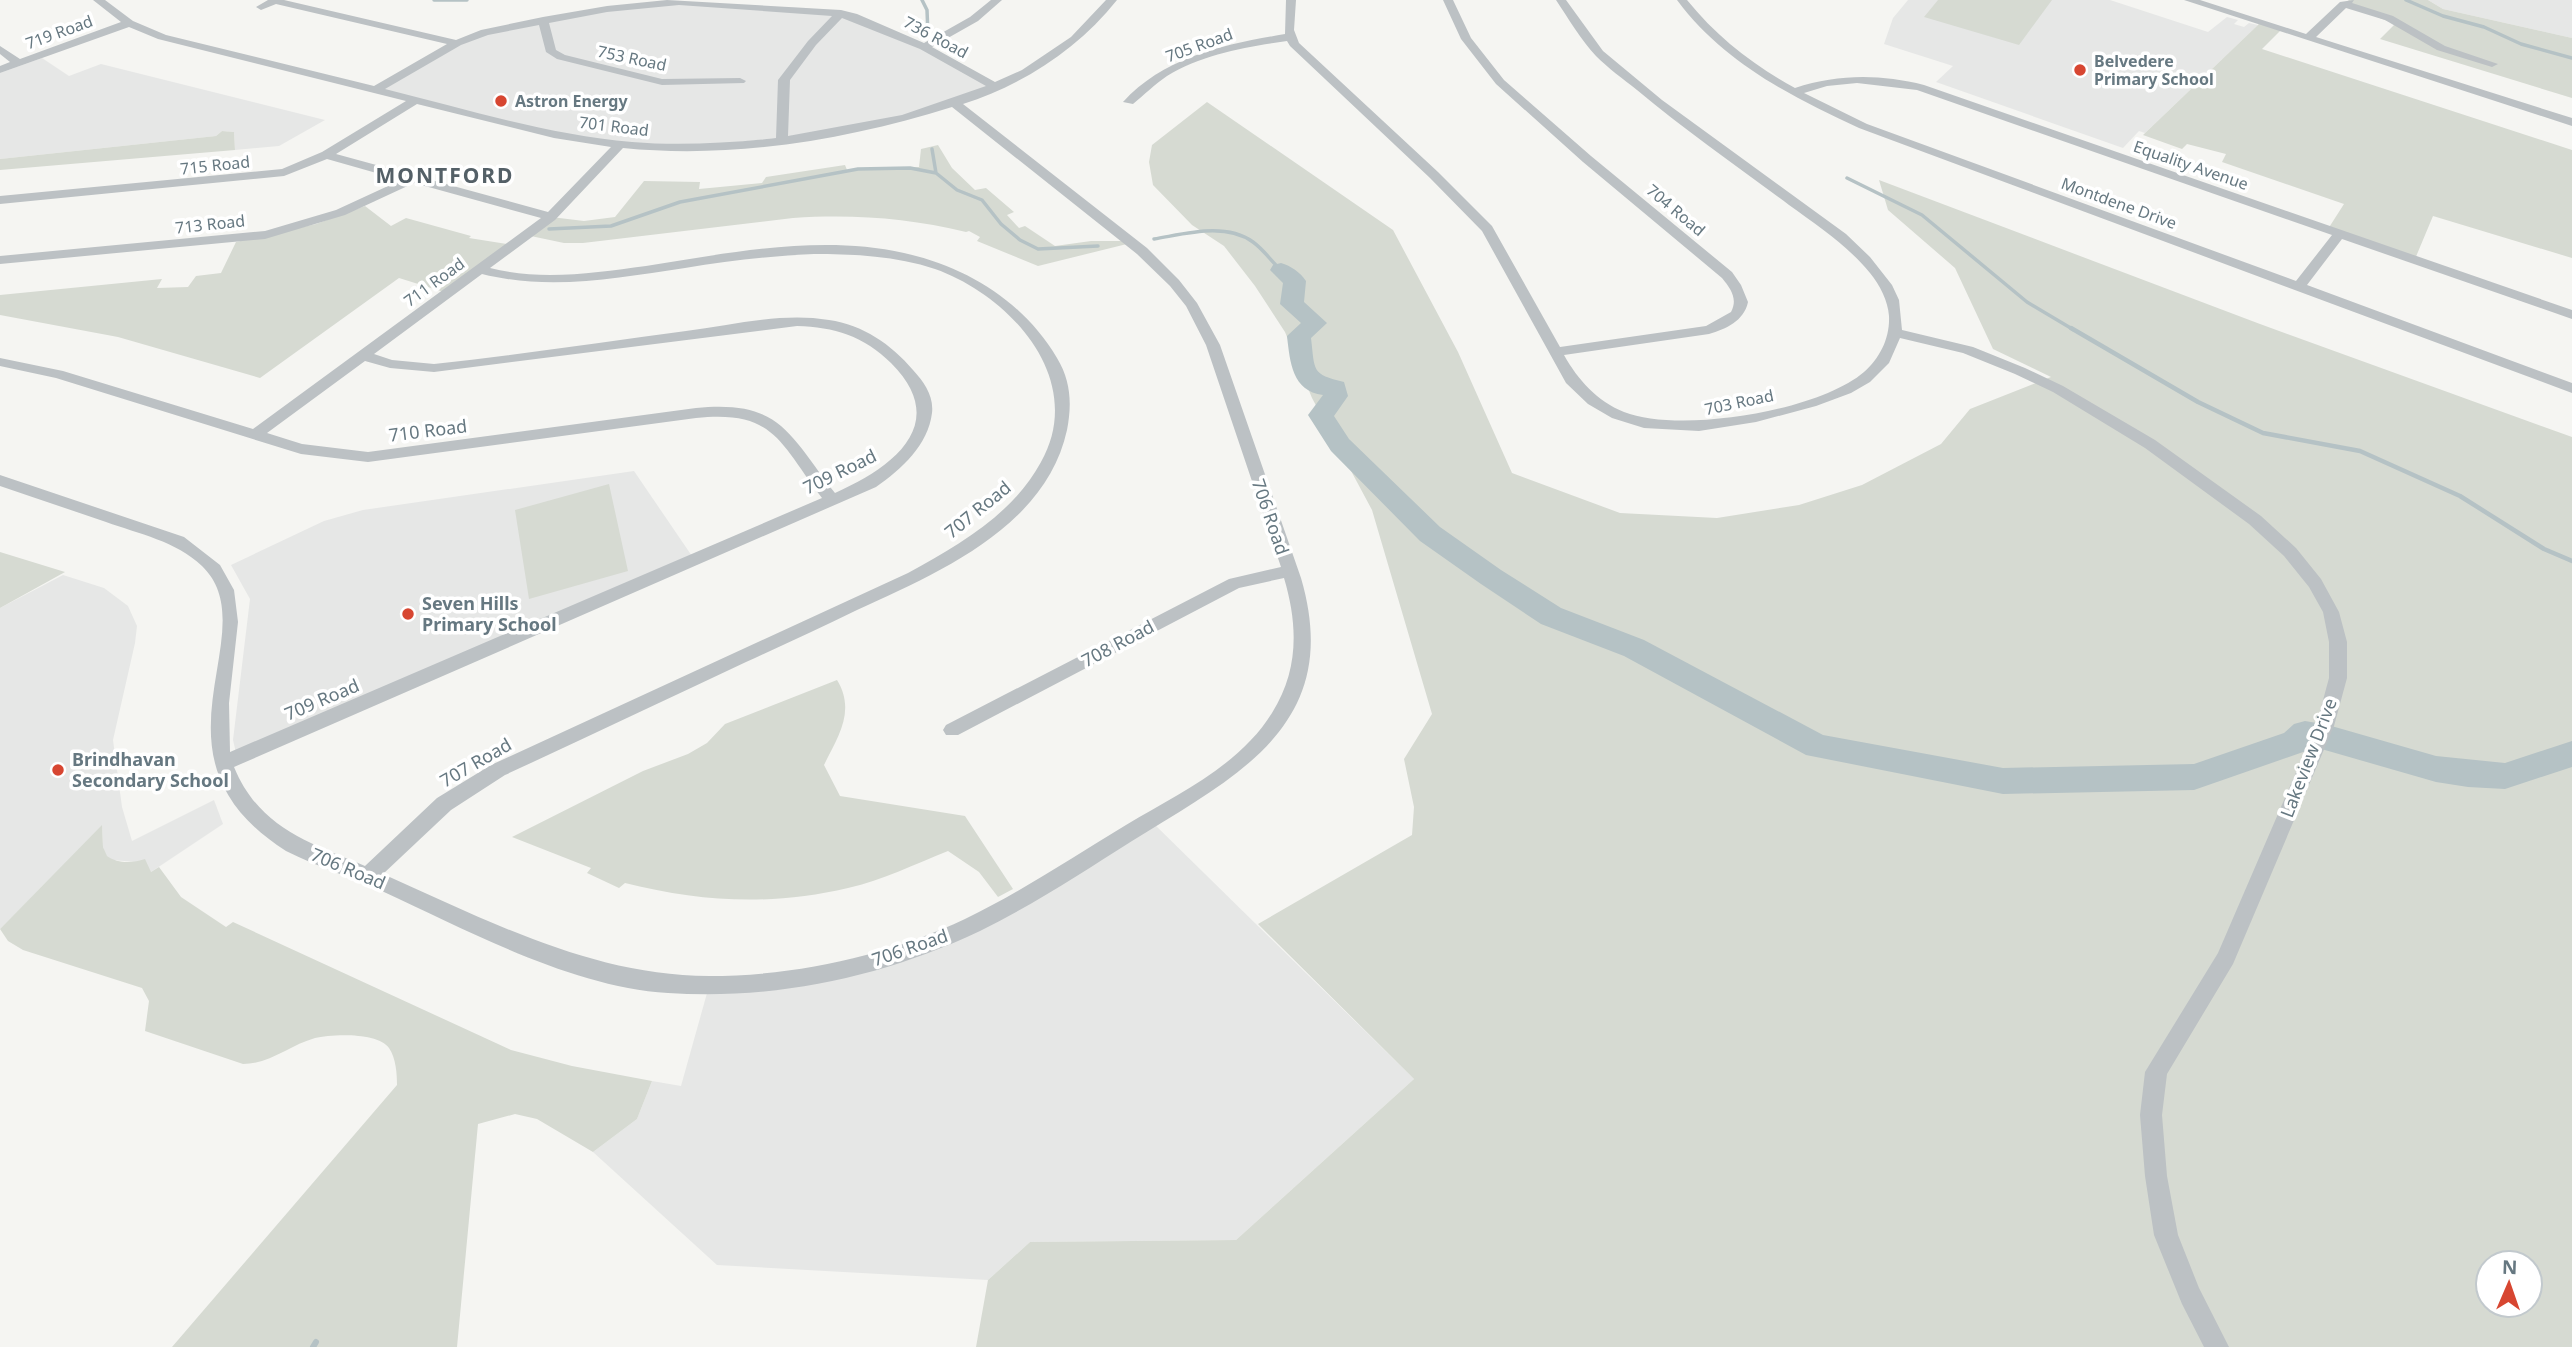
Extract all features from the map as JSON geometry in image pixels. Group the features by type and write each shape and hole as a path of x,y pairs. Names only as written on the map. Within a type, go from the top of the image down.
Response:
{"street":[{"name":"701 Road","path":"98,0 129,23 162,37 534,130 620,144 692,147 782,141 876,125 953,102 1027,71 1062,49 1095,21 1112,0"},
{"path":"924,47 974,19 997,0"},
{"path":"1289,37 1291,0"},
{"name":"704 Road","path":"1448,0 1466,39 1500,82 1579,153 1727,275 1740,293 1740,311 1724,325 1709,330 1555,352"},
{"path":"1561,0 1599,53 1658,102 1867,259 1890,292 1896,313 1897,333"},
{"name":"Montdene Drive","path":"1682,0 1691,13 1735,54 1794,92 1874,130 2572,388"},
{"path":"2189,0 2572,122"},
{"path":"2326,0 2345,3 2389,19 2441,48 2491,64"},
{"path":"261,7 275,1 457,43"},
{"name":"736 Road","path":"375,90 457,43 485,32 606,5 695,3 806,9 841,13 868,20 994,86"},
{"path":"2308,38 2345,3"},
{"path":"782,141 783,80 841,13"},
{"name":"753 Road","path":"543,20 551,52 561,57 662,82 740,81"},
{"name":"719 Road","path":"0,70 129,23"},
{"path":"2406,29 2403,36 2411,43 2439,55"},
{"name":"705 Road","path":"1129,102 1161,76 1182,64 1233,47 1289,37"},
{"name":"703 Road","path":"1289,37 1302,54 1434,175 1487,229 1571,380 1584,394 1603,407 1636,420 1665,427 1727,425 1810,404 1855,385 1886,358 1897,333"},
{"path":"0,49 18,63"},
{"name":"Equality Avenue","path":"1794,92 1823,81 1841,79 1877,79 1920,87 2572,314"},
{"name":"715 Road","path":"0,201 267,175 297,168 327,155 415,100"},
{"name":"706 Road","path":"0,480 178,541 200,555 216,571 226,591 230,617 230,648 220,701 217,742 222,764 238,797 268,829 295,847 582,966 622,977 664,984 704,986 761,982 854,967 911,950 973,925 1222,776 1274,729 1288,705 1305,646 1302,619 1288,571 1213,345 1190,299 1168,274 1142,251 953,102"},
{"name":"711 Road","path":"256,434 551,217 620,144"},
{"path":"327,155 551,217"},
{"name":"713 Road","path":"0,260 265,235 308,225 353,209 412,178"},
{"path":"2298,288 2340,233"},
{"name":"707 Road","path":"367,877 444,804 498,770 889,588 968,546 1014,509 1033,488 1050,460 1064,408 1059,380 1048,354 1017,317 981,286 915,260 889,254 836,249 759,255 561,280 508,276 481,270"},
{"name":"709 Road","path":"222,764 871,483 888,472 915,442 925,407 923,392 897,360 870,338 852,330 810,322 764,325 434,368 390,364 363,355"},
{"name":"Lakeview Drive","path":"1897,333 1968,351 2058,389 2150,444 2198,476 2255,520 2290,552 2315,583 2330,612 2338,642 2338,678 2325,726 2226,958 2156,1072 2151,1115 2156,1176 2166,1235 2190,1296 2217,1347"},
{"name":"710 Road","path":"0,362 58,374 302,449 368,457 468,446 696,413 724,410 744,412 763,418 775,426 831,499"},
{"name":"708 Road","path":"952,730 1235,583 1288,571"}],"shaded area":[{"name":"Belvedere Primary School","path":"1908,0 2110,0 2208,32 2227,17 2238,20 2234,24 2244,27 2249,23 2258,25 2145,133 2139,131 2123,148 1936,82 1953,66 1884,44 1893,18"},
{"path":"1938,0 2052,0 2019,45 1924,17"},
{"path":"2349,0 2428,0 2443,9 2572,38 2572,98 2380,39 2395,24 2344,4"},
{"path":"2428,0 2572,0 2572,38 2443,9"},
{"path":"660,3 806,8 869,20 994,86 953,102 850,130 693,147 581,139 375,90 484,31"},
{"path":"2260,23 2282,29 2262,49 2572,150 2572,258 2433,216 2415,259 2328,229 2344,204 2222,162 2226,154 2187,144 2182,149 2143,135"},
{"path":"42,58 69,76 101,64 325,120 279,146 235,150 234,132 222,131 216,136 0,159 0,73"},
{"path":"1207,102 1393,230 1458,352 1512,473 1620,513 1717,518 1799,505 1862,485 1941,444 1970,409 2051,377 1993,349 1955,268 1888,210 1879,180 2260,324 2572,437 2572,1347 976,1347 988,1280 1030,1242 1236,1240 1414,1079 1258,924 1412,835 1414,807 1404,759 1432,714 1372,510 1312,398 1285,332 1255,286 1224,246 1192,225 1153,185 1149,162 1152,145"},
{"path":"222,131 234,132 235,150 0,170 0,159 216,136"},
{"path":"938,145 952,168 975,190 986,188 1014,212 1007,215 1019,228 1025,226 1055,246 1091,241 1131,243 1038,266 977,241 980,237 969,231 880,218 793,218 583,243 564,243 526,235 551,217 584,221 615,217 644,181 700,182 699,189 762,183 766,177 845,165 847,170 919,167 921,149"},
{"path":"365,206 391,226 406,218 471,236 469,238 513,245 447,293 399,278 260,378 118,337 0,315 0,295 162,279 157,288 188,287 196,276 221,273 236,242 316,224"},
{"name":"Seven Hills Primary School","path":"634,471 694,559 237,757 233,740 250,599 231,565 324,521 363,510"},
{"path":"609,484 628,571 529,599 515,510"},
{"path":"0,552 65,572 0,608"},
{"name":"Brindhavan Secondary School","path":"63,575 104,588 128,606 137,626 113,740 122,807 132,841 214,800 223,824 151,872 136,862 112,860 106,856 102,826 0,929 0,608"},
{"path":"837,680 845,702 845,713 839,734 824,765 840,796 965,816 1013,889 998,897 979,872 948,851 874,881 819,894 764,899 709,898 625,883 619,888 587,873 591,868 512,837 643,771 688,754 707,743 725,724"},
{"path":"1151,821 1414,1079 1236,1240 1030,1242 988,1280 717,1265 593,1152 637,1119 652,1081 681,1086 709,986 913,951"},
{"path":"102,825 103,847 107,856 126,862 145,859 151,872 159,867 181,897 226,927 233,922 511,1050 572,1066 652,1081 637,1119 593,1152 537,1119 515,1114 478,1124 457,1347 172,1347 397,1085 395,1061 389,1048 375,1039 332,1036 315,1038 271,1058 243,1064 145,1031 149,1001 142,988 23,950 8,941 0,929"}],"waterway":[{"path":"434,0 467,0"},
{"path":"922,0 927,10 928,35"},
{"path":"2406,0 2443,16 2484,27 2521,44 2572,58"},
{"path":"932,149 936,173"},
{"path":"549,229 611,226 680,202 858,169 910,168 936,173"},
{"path":"936,173 957,190 982,200 1001,224 1020,240 1038,249 1098,246"},
{"path":"1847,178 1922,215 2027,302 2074,330"},
{"path":"1154,239 1192,232 1230,232 1253,242 1281,270"},
{"path":"1281,270 1295,281 1292,304 1315,323 1299,336 1303,370 1317,386 1335,388 1336,396 1321,415 1340,445 1430,534 1551,616 1634,648 1817,746 2003,781 2194,777 2295,742 2305,733 2328,737 2436,769 2468,774 2505,776 2572,754"},
{"path":"2071,328 2198,402 2263,433 2360,451 2460,496 2544,549 2572,561"},
{"path":"313,1347 316,1342"}],"place":[{"name":"Belvedere Primary School","path":"2080,70"},
{"name":"Astron Energy","path":"501,101"},
{"name":"Seven Hills Primary School","path":"408,614"},
{"name":"Brindhavan Secondary School","path":"58,770"}],"district":[{"name":"MONTFORD","path":"445,176"}]}
